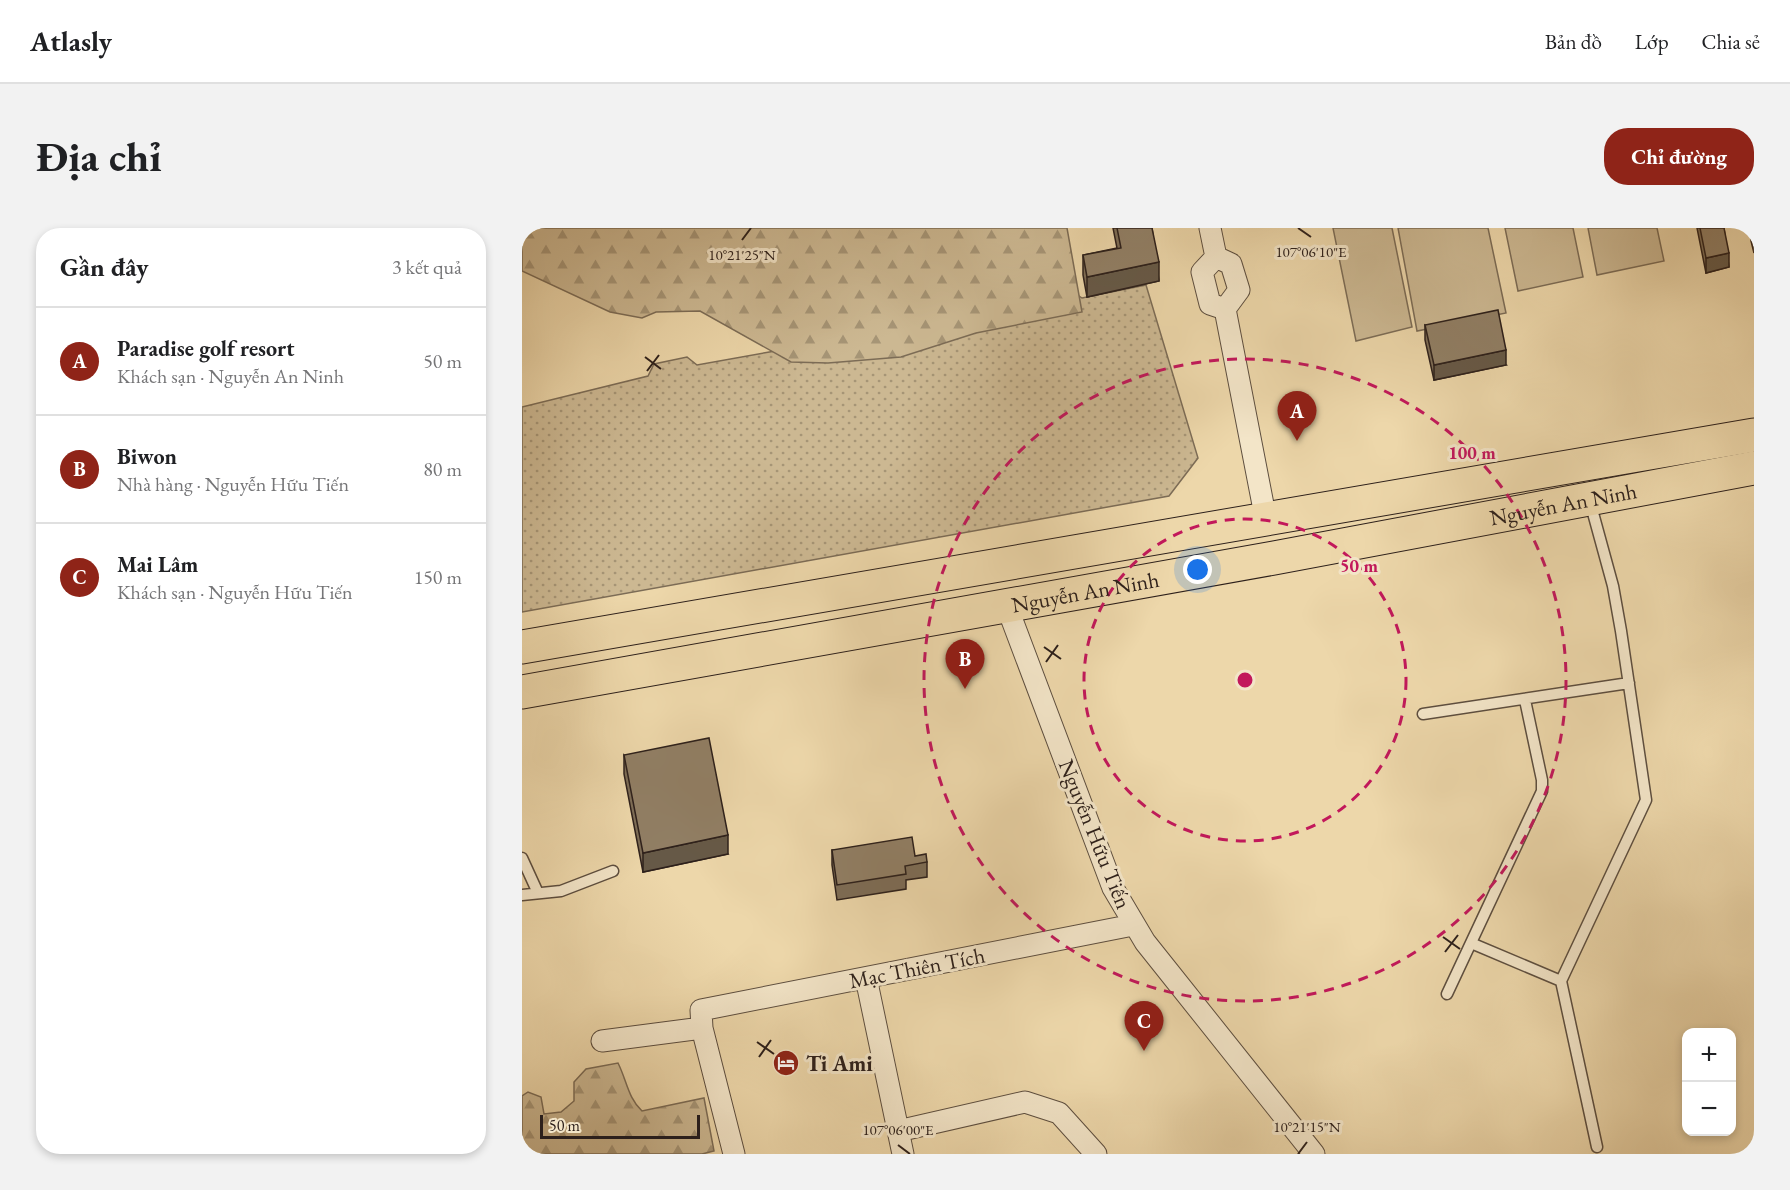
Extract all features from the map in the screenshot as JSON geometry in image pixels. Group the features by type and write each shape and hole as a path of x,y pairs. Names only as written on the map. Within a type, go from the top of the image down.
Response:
{"main road":[{"name":"Nguyễn An Ninh","path":"522,647 1754,435"},
{"name":"Nguyễn An Ninh","path":"522,692 1274,558 1754,468"},
{"path":"1266,520 1274,558"}],"street":[{"path":"1210,228 1216,256 1231,264 1239,290 1225,309 1266,520"},
{"path":"1216,256 1202,272 1210,304 1225,309"},
{"name":"Nguyễn Hữu Tiến","path":"1006,604 1113,888 1133,925 1310,1153"},
{"name":"Mạc Thiên Tích","path":"602,1041 866,978 1133,925"},
{"path":"866,978 903,1154"},
{"path":"701,1019 734,1154"},
{"path":"898,1131 1025,1102 1059,1113 1096,1154"}],"lane":[{"path":"1589,499 1612,586 1646,800 1561,981 1597,1147"},
{"path":"1423,714 1629,683"},
{"path":"1447,994 1542,791 1542,780 1525,700"},
{"path":"522,858 538,893"},
{"path":"522,895 561,891 613,871"},
{"path":"1471,943 1561,981"}],"green space":[{"path":"522,228 1067,228 1082,312 976,333 901,357 828,363 791,362 700,311 656,312 642,318 610,312 522,271"},
{"path":"1333,228 1392,228 1412,327 1356,341"},
{"path":"1398,228 1488,228 1506,313 1417,331"},
{"path":"1505,228 1573,228 1583,277 1518,291"},
{"path":"1588,228 1657,228 1664,261 1597,275"},
{"path":"1146,285 1198,458 1169,496 522,612 522,407 648,376 654,364 687,357 697,365 775,351 781,337 1067,288 1082,298"},
{"path":"618,1063 631,1095 642,1111 704,1098 714,1151 702,1154 522,1154 522,1096 528,1092 541,1097 544,1114 561,1112 574,1101 574,1082 586,1069"}],"building":[{"path":"1117,228 1152,228 1159,262 1087,277 1083,255 1121,248"},
{"path":"1700,228 1724,228 1729,253 1706,258"},
{"path":"1498,310 1506,350 1434,365 1425,325"},
{"path":"709,738 728,835 643,853 624,755"},
{"path":"912,837 915,856 926,854 927,862 905,866 906,874 837,885 832,850"}],"place":[{"name":"Paradise golf resort","path":"1297,441"},
{"name":"Biwon","path":"965,689"},
{"name":"Mai Lâm","path":"1144,1051"},
{"name":"Ti Ami","path":"786,1063"}]}
